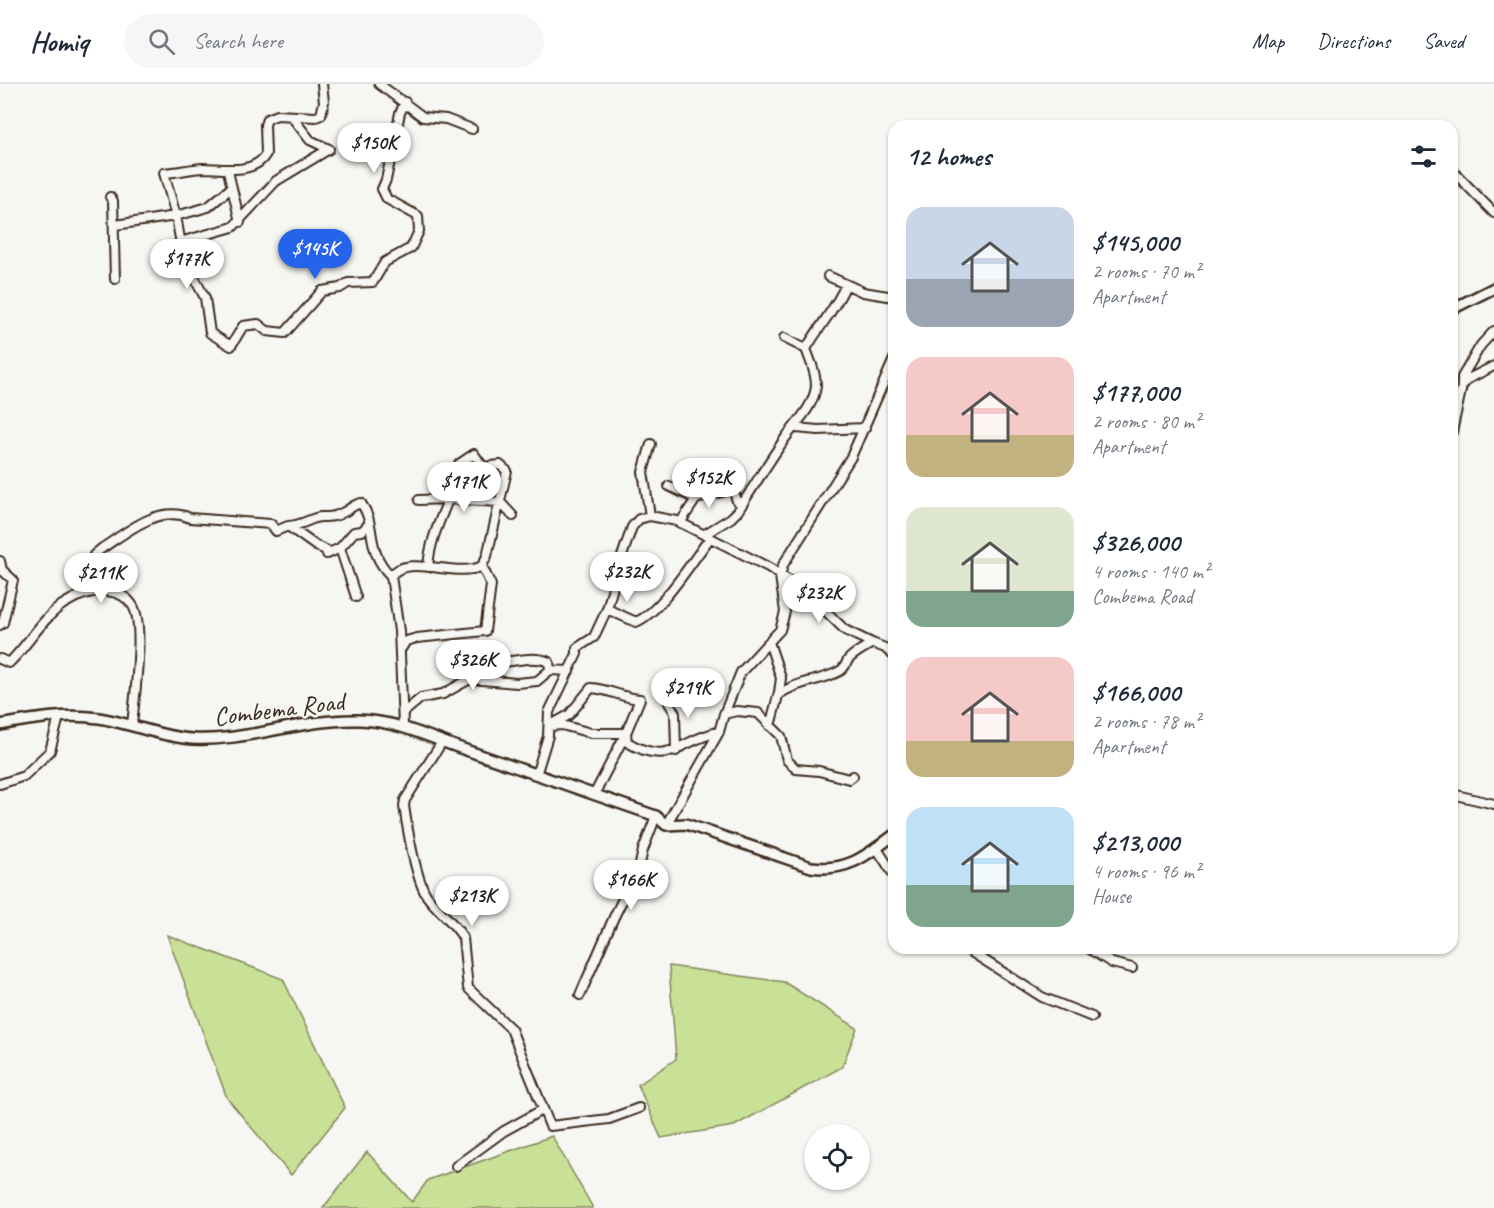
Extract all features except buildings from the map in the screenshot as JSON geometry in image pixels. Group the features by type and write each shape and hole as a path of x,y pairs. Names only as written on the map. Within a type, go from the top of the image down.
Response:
{"street":[{"path":"322,84 324,102 321,115 316,117 277,115 267,119 264,158 256,164 228,171 202,168 164,173 176,216 183,256 206,298 210,333 231,346 243,326 258,324 267,331 285,333 322,291 340,288 348,283 374,282 385,261 411,248 419,231 418,216 387,199 382,189 386,180 400,113 405,102"},
{"path":"379,84 423,117 446,119 472,129"},
{"path":"180,242 233,227 276,181 329,149 310,140 292,117"},
{"path":"228,171 240,222"},
{"path":"1458,177 1494,213"},
{"path":"115,225 176,216 208,207 231,188"},
{"path":"110,197 113,201 115,225 115,279"},
{"path":"828,276 863,292 888,296"},
{"path":"806,349 841,296 846,284"},
{"path":"1458,306 1494,288"},
{"path":"1458,404 1462,376 1481,345 1494,331"},
{"path":"607,609 636,621 644,618 657,607 707,536 731,518 784,440 796,428 814,396 816,384 814,370 806,349 784,338"},
{"path":"1462,386 1468,380 1494,366"},
{"path":"666,825 719,732 741,672 780,630 785,612 780,576 783,565 842,474 865,428 866,419 888,372"},
{"path":"796,428 818,430 865,428"},
{"path":"650,516 643,472 651,444"},
{"path":"391,576 399,569 407,567 471,569 482,566 487,556 507,471 500,465 483,467 474,454 459,464 455,484 433,534 428,567"},
{"path":"669,486 696,499 733,489 737,501 742,504"},
{"path":"680,523 696,499"},
{"path":"419,500 500,502 513,516"},
{"path":"102,591 94,555 150,518 181,514 189,518 271,524 276,531 288,526 298,526 318,517 329,518 361,503 367,512 373,550 380,566 391,576 400,649 403,725"},
{"path":"536,775 549,726 549,711 578,654 578,648 594,636 607,609 632,527 639,519 650,516 680,523 768,567 804,590 845,630 888,651"},
{"path":"288,526 316,546 326,550 327,555 340,548 354,532 362,531 369,524"},
{"path":"340,548 356,597"},
{"path":"0,561 2,570 13,580 3,623 0,625"},
{"path":"400,649 406,641 417,638 485,631 491,585 482,566"},
{"path":"0,659 9,663 22,651 44,620 61,606 84,594 102,591 115,592 126,598 134,607 136,619 137,661 132,726"},
{"path":"769,642 781,678 770,726"},
{"path":"779,692 781,693 794,684 815,681 844,669 849,660 872,643"},
{"path":"403,713 421,698 443,694 470,679 491,662 511,662 538,657 549,662 550,670"},
{"path":"470,679 517,683 537,681 550,670 568,671"},
{"path":"671,685 669,703 675,713 676,751"},
{"path":"549,726 569,714 591,687 615,692 625,698 640,699 626,733 594,795"},
{"path":"724,714 737,711 758,713 781,736 788,760 796,769 819,771 849,778 853,776"},
{"path":"0,784 24,776 50,751 59,717"},
{"name":"Combema Road","path":"0,725 59,717 98,718 187,738 207,739 317,722 361,720 403,725 442,742 656,816"},
{"path":"549,726 562,725 591,733 626,733"},
{"path":"626,733 627,742 651,753 676,751 696,739 719,732"},
{"path":"442,742 405,800 404,806 420,877 427,895 443,917 460,932 463,938 468,988 511,1029 547,1123 554,1127 609,1119 639,1108"},
{"path":"1458,795 1494,804"},
{"path":"580,995 640,864 656,816 666,825 686,824 811,867 826,869 849,865 888,840"},
{"path":"876,847 888,866"},
{"path":"974,954 1042,997 1092,1017"},
{"path":"1098,954 1112,963 1132,968"},
{"path":"456,1166 486,1142 542,1110"}],"green space":[{"path":"167,935 283,979 345,1108 291,1175 227,1098"},
{"path":"669,966 784,982 857,1028 842,1067 734,1126 661,1138 638,1085 676,1059"},
{"path":"552,1136 593,1208 323,1208 367,1152 412,1202 428,1180"}]}
